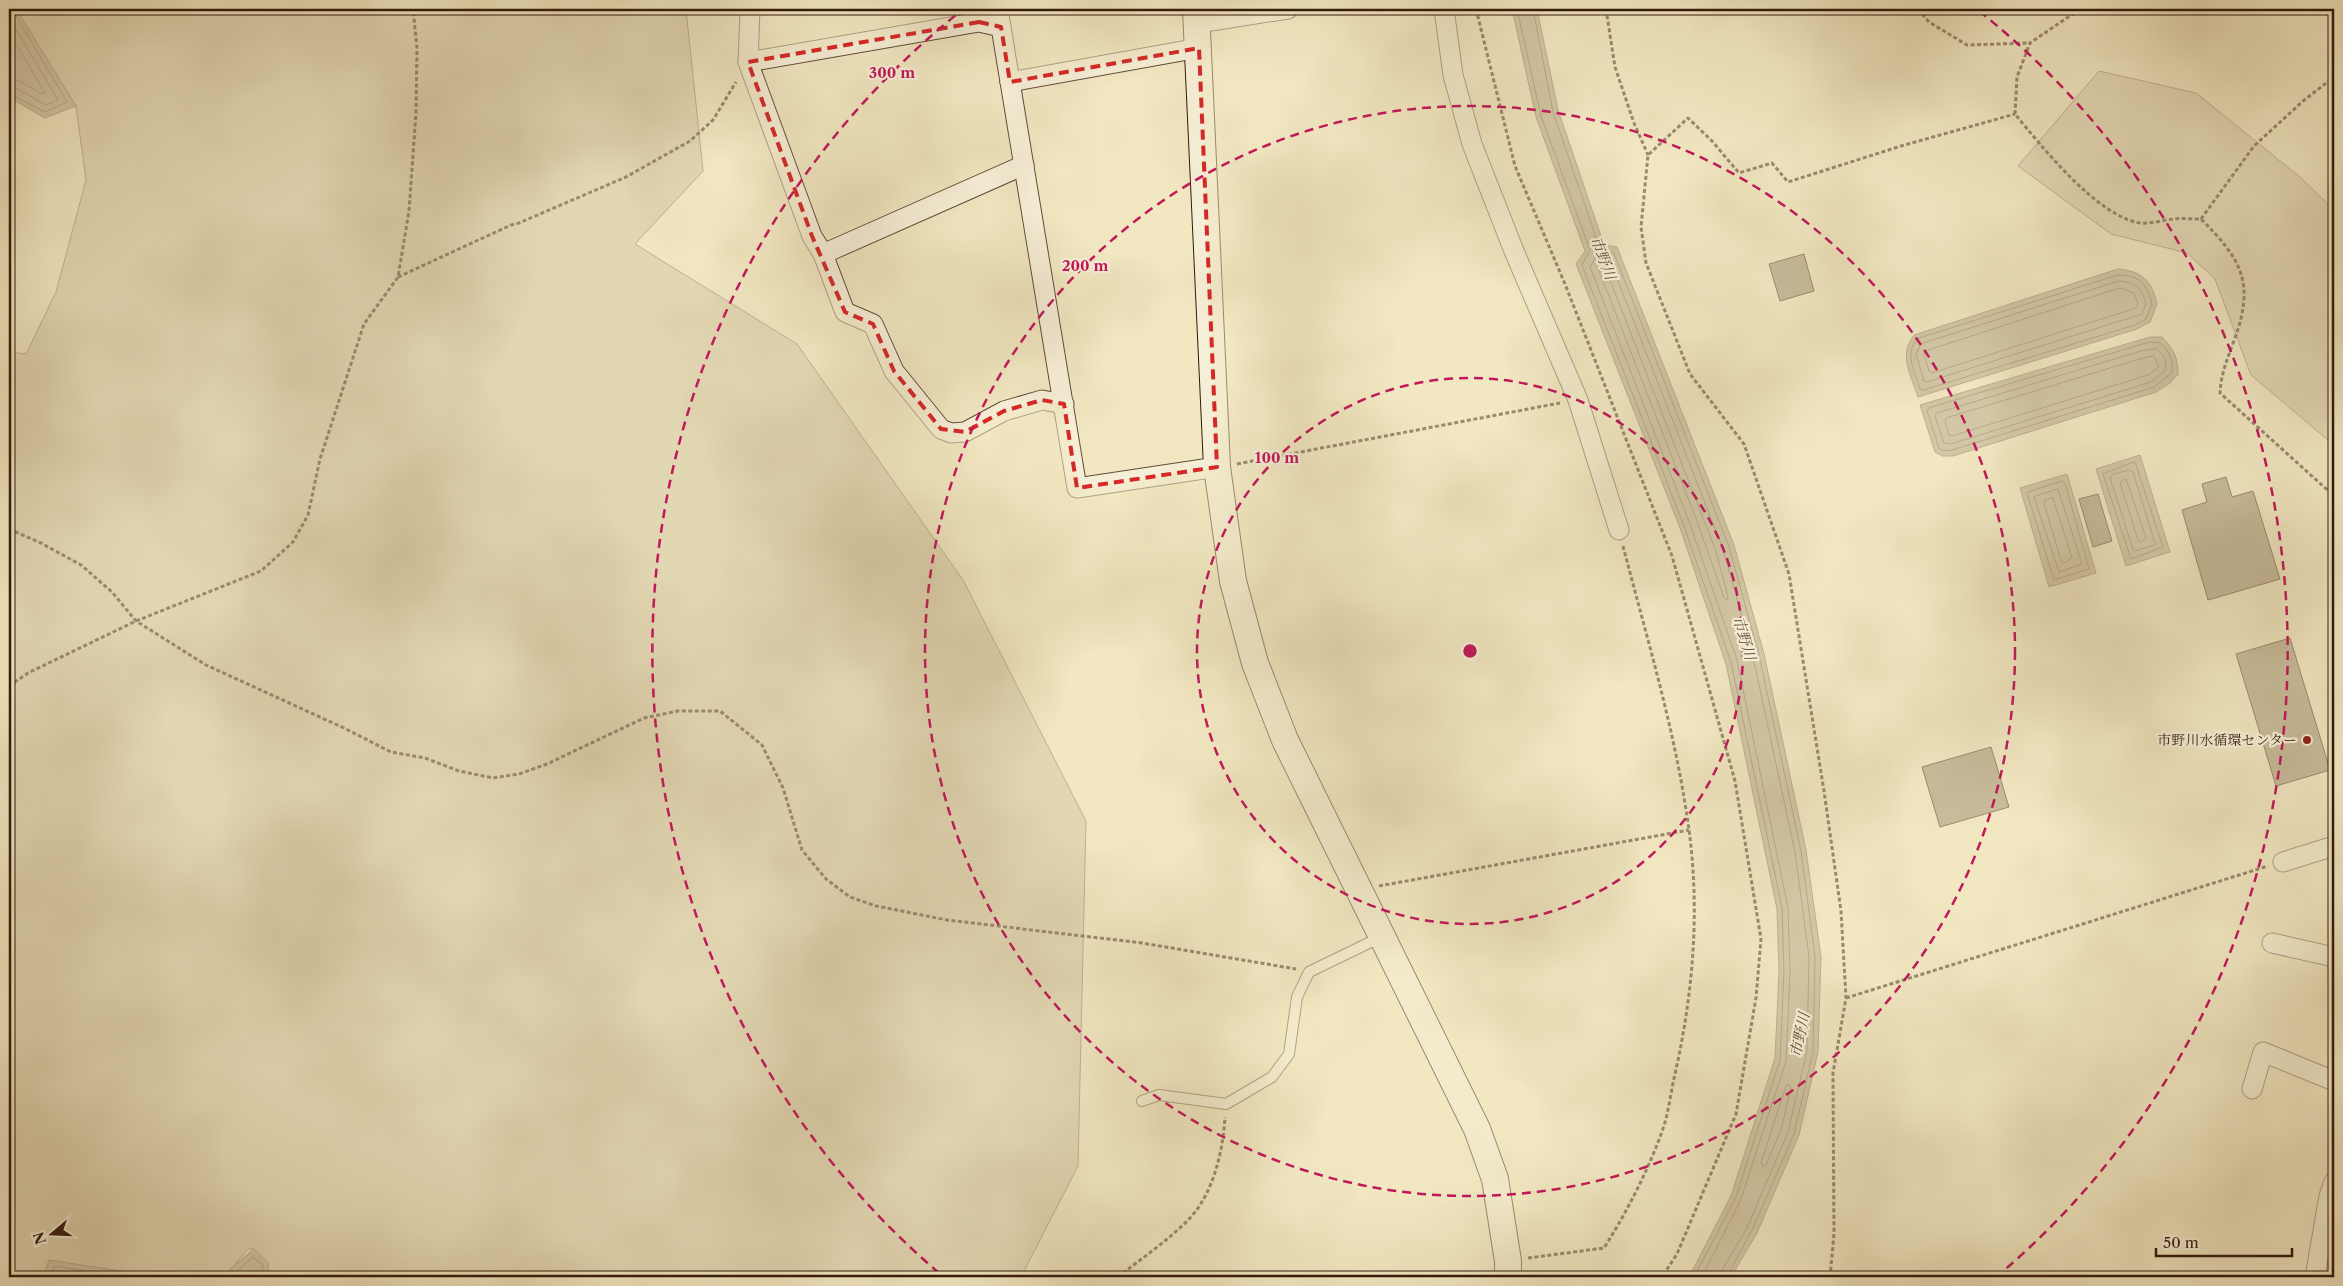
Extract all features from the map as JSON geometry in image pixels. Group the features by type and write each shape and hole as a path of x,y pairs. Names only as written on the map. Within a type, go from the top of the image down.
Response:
{"street":[{"path":"750,9 748,62 812,236 823,254 845,312 873,324 894,371 941,429 951,433 965,432 1004,412 1042,400 1064,404"},
{"path":"1010,82 1198,27 1288,9"},
{"path":"1444,9 1453,74 1472,144 1514,251 1578,400 1619,530"},
{"path":"748,62 999,18 1078,488 1217,467"},
{"path":"1198,27 1217,467 1233,581 1255,663 1285,740 1477,1128 1496,1179 1508,1269"},
{"path":"823,254 1024,165"},
{"path":"2283,862 2334,846"},
{"path":"2272,943 2334,957"},
{"path":"2252,1089 2263,1052 2334,1081"},
{"path":"2315,1277 2329,1196 2334,1182"}],"lane":[{"path":"1142,1101 1159,1095 1226,1104 1272,1077 1289,1054 1298,997 1309,972 1381,937"}],"path":[{"path":"9,686 28,673 136,621 261,571 293,542 308,515 320,459 364,324 398,277 409,211 416,113 417,48 413,9"},
{"path":"1476,9 1515,166 1565,284 1672,556 1735,781 1761,939 1756,998 1736,1114 1677,1254 1662,1277"},
{"path":"1606,9 1615,67 1634,122 1648,155 1641,227 1646,262 1690,374 1744,444 1788,574 1841,911 1846,998 1833,1073 1834,1234 1830,1277"},
{"path":"1918,9 1929,22 1967,45 2030,43 2080,9"},
{"path":"2030,43 2017,77 2015,114 2052,158 2108,210 2124,219 2142,223 2175,219 2201,219 2224,242 2234,256 2243,278 2245,304 2221,376 2220,393 2334,496"},
{"path":"398,277 510,224 519,223 626,177 690,141 713,120 748,62"},
{"path":"2201,219 2254,146 2303,100 2334,77"},
{"path":"1648,155 1688,118 1712,141 1738,173 1772,163 1788,182 1901,146 2015,114"},
{"path":"1217,467 1578,400"},
{"path":"9,528 42,543 81,565 112,592 136,621 206,665 344,728 391,752 425,758 459,771 493,778 519,774 547,764 644,718 678,711 720,711 762,745 783,788 802,850 826,879 850,896 876,906 947,920 1142,943 1309,972"},
{"path":"1508,1269 1604,1248 1627,1211 1664,1125 1684,1034 1692,975 1694,920 1689,830 1660,688 1619,530"},
{"path":"1358,890 1689,830"},
{"path":"1846,998 2283,862"},
{"path":"1118,1277 1191,1217 1207,1191 1224,1146 1226,1104"}],"highlighted area":[{"path":"979,22 1001,27 1010,82 1199,48 1217,467 1077,488 1064,404 1042,400 1004,411 965,432 941,429 894,371 873,324 845,312 812,236 748,62"}],"shaded area":[{"path":"16,9 686,9 703,171 635,244 797,344 963,580 1086,821 1078,1166 1021,1277 268,1277 268,1263 254,1249 248,1249 224,1277 147,1277 145,1275 49,1260 44,1277 9,1277 9,352 26,354 56,292 86,180 76,106"},
{"path":"2099,71 2196,93 2300,177 2334,210 2334,441 2329,441 2251,375 2215,279 2187,253 2111,234 2018,166"}],"water":[{"path":"9,9 16,9 76,106 45,118 10,98"},
{"name":"市野川","path":"1512,9 1537,9 1558,110 1604,245 1617,247 1734,545 1764,654 1806,850 1821,957 1818,1052 1799,1135 1757,1233 1731,1277 1689,1277 1731,1196 1775,1058 1779,972 1777,909 1726,664 1680,528 1576,264 1585,251 1536,117"},
{"path":"2118,269 2134,272 2149,283 2157,304 2150,322 2137,329 1918,397 1909,373 1906,358 1909,343 1914,335"},
{"path":"2150,337 2162,337 2166,341 2176,358 2178,368 2178,374 2170,383 2156,392 1953,456 1942,456 1935,452 1920,405"},
{"path":"2140,455 2170,552 2126,566 2096,469"},
{"path":"2067,474 2096,573 2049,587 2020,488"},
{"path":"254,1249 268,1263 268,1277 224,1277 231,1268"},
{"path":"49,1260 146,1275 145,1277 44,1277"}],"building":[{"path":"1804,254 1814,291 1780,301 1769,264"},
{"path":"2226,477 2232,497 2253,491 2280,579 2208,600 2182,510 2207,502 2202,484"},
{"path":"2098,494 2112,541 2093,547 2079,499"},
{"path":"2290,638 2330,770 2276,786 2236,654"},
{"path":"1991,747 2009,807 1940,827 1922,767"}],"place":[{"name":"市野川水循環センター","path":"2307,740"}]}
